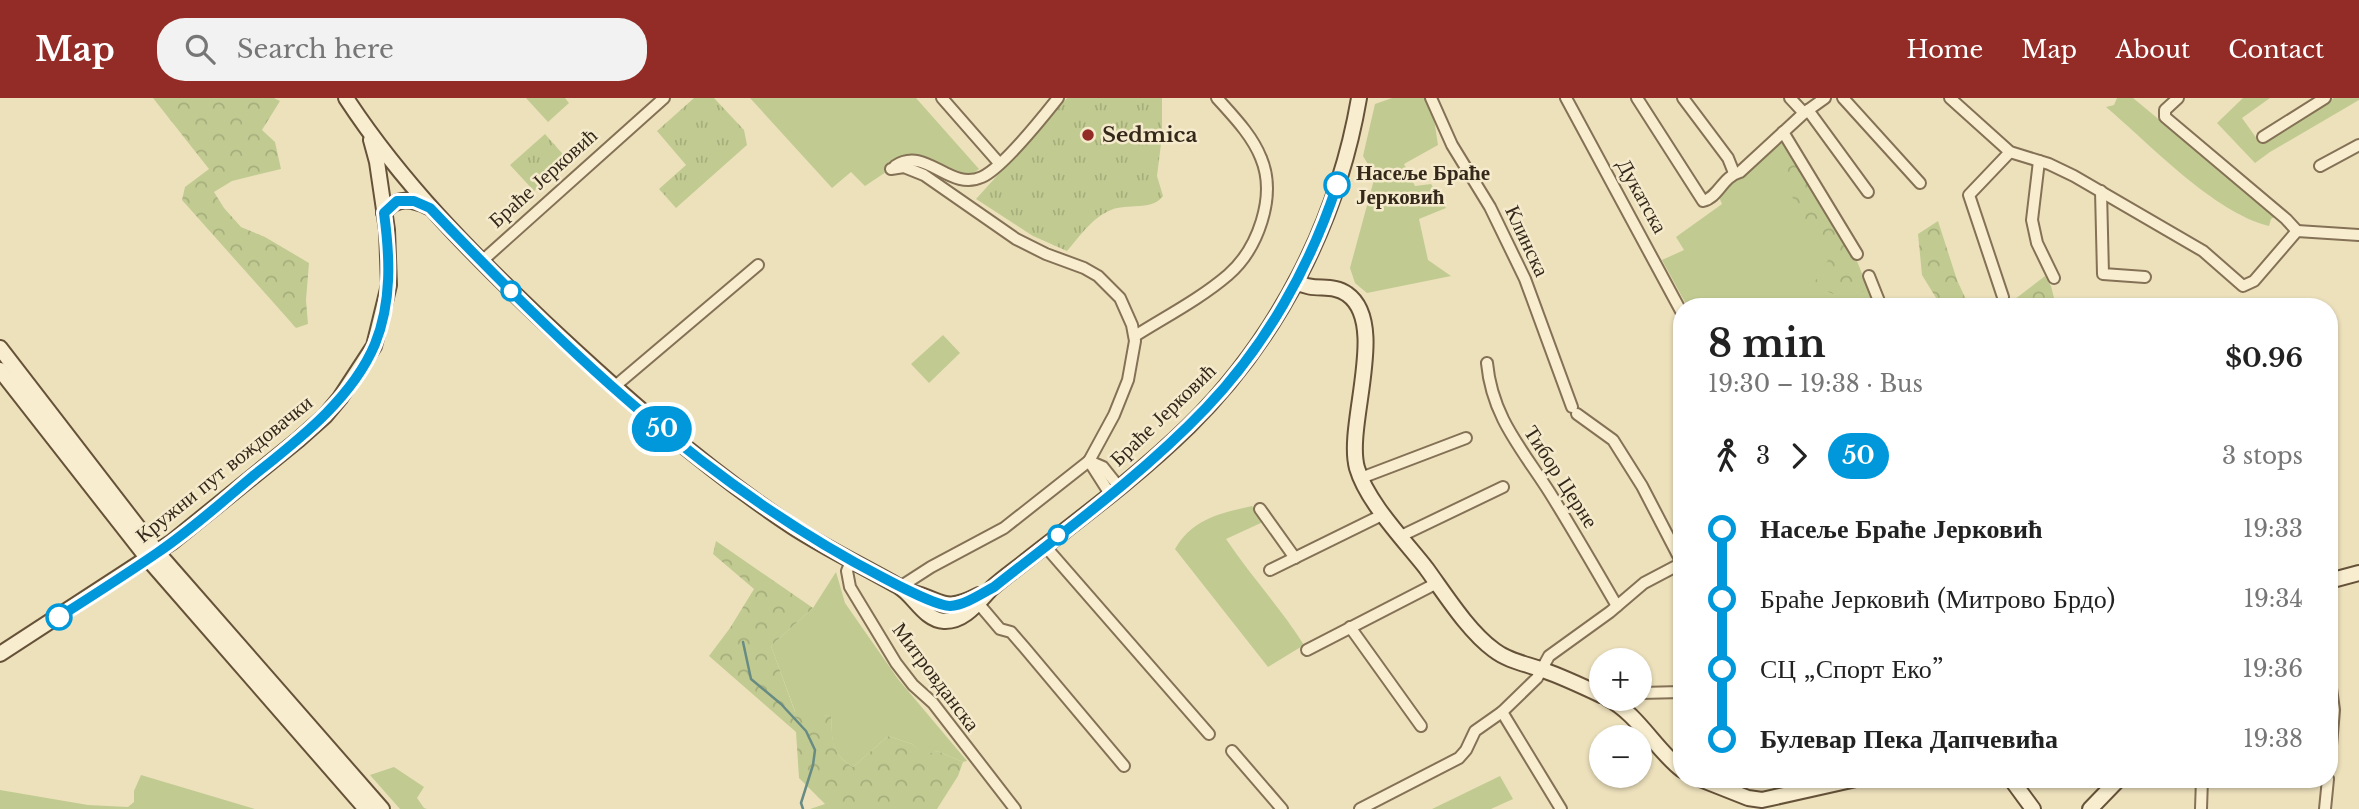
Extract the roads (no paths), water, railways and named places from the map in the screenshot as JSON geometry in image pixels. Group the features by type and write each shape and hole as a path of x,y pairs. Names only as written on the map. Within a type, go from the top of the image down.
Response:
{"street":[{"name":"Браће Јерковић","path":"346,98 366,129 430,208 482,261 614,387 662,429 738,487 795,528 851,561 903,589 943,605 968,601 994,587"},
{"name":"Браће Јерковић","path":"482,261 664,98"},
{"path":"942,98 999,163"},
{"path":"903,589 1004,528 1089,461 1114,415 1128,380 1135,337 1128,313 1119,298 1098,276 1016,239 924,174 904,167 891,169 901,162 914,159 947,175 975,179 984,176 1058,98"},
{"path":"1135,337 1229,274 1256,237 1262,220 1266,173 1261,158 1242,126 1217,98"},
{"name":"Браће Јерковић","path":"903,589 931,617 954,621 1114,491 1191,424 1234,376 1261,339 1296,282 1315,244 1333,196 1351,137 1359,98"},
{"name":"Клинска","path":"1432,98 1452,145 1490,207 1525,279 1574,411 1613,440 1642,486 1673,546"},
{"name":"Дукатска","path":"1566,98 1674,298"},
{"path":"1637,98 1700,199 1710,200 1730,175 1740,172 1825,98"},
{"path":"1683,98 1728,158 1734,173"},
{"path":"1790,98 1806,112 1868,192"},
{"path":"1843,98 1920,183"},
{"path":"1950,98 2010,152 2063,170 2101,191 2203,251 2243,286 2254,281 2297,231"},
{"path":"2178,98 2163,114 2168,121 2297,231 2359,235"},
{"path":"2263,137 2325,98"},
{"name":"Кружни пут вождовачки","path":"0,654 153,556 318,422 340,398 368,359 379,333 389,285 389,258 377,162 366,129"},
{"path":"1783,132 1857,254"},
{"path":"2320,166 2359,145"},
{"path":"2003,298 1969,195 2010,152"},
{"path":"2039,161 2032,220 2037,243 2054,278"},
{"path":"2101,191 2103,274 2145,277"},
{"path":"384,213 392,204 403,200 430,208"},
{"path":"614,387 758,265"},
{"path":"1869,276 1878,298"},
{"path":"1296,282 1311,288 1340,290 1351,298 1362,313 1364,368 1354,453 1361,478 1384,514 1472,628 1493,650 1589,690"},
{"path":"0,348 153,556 382,809"},
{"name":"Тибор Церне","path":"1487,363 1493,397 1507,428 1567,520 1617,606"},
{"path":"0,370 366,809"},
{"path":"1361,478 1466,438"},
{"path":"1089,461 1103,467 1114,491"},
{"path":"1401,536 1503,487"},
{"path":"1260,509 1295,558"},
{"path":"1270,570 1384,514"},
{"path":"1045,546 1209,734"},
{"name":"Митровданска","path":"851,561 847,571 850,587 896,663 913,685 933,704 1015,809"},
{"path":"1360,809 1459,758 1475,731 1502,712 1537,678 1549,656 1644,583 1673,568"},
{"path":"2338,579 2359,573"},
{"path":"1307,650 1437,583"},
{"path":"978,603 1000,629 1008,630 1017,638 1124,766"},
{"path":"1350,627 1421,726"},
{"path":"1652,693 1673,692"},
{"path":"1625,711 1673,762"},
{"path":"1502,712 1561,809"},
{"path":"1232,751 1282,809"},
{"path":"1723,788 1764,804 1823,788"},
{"path":"2018,788 2033,809"},
{"path":"2090,809 2110,788"},
{"path":"2201,809 2202,788"},
{"path":"2325,809 2327,788"}],"waterway":[{"path":"743,642 751,679 781,704 806,731 815,750 801,803 803,809"}],"place":[{"name":"Sedmica","path":"1088,135"},
{"name":"Насеље Браће Јерковић","path":"1337,185"}]}
